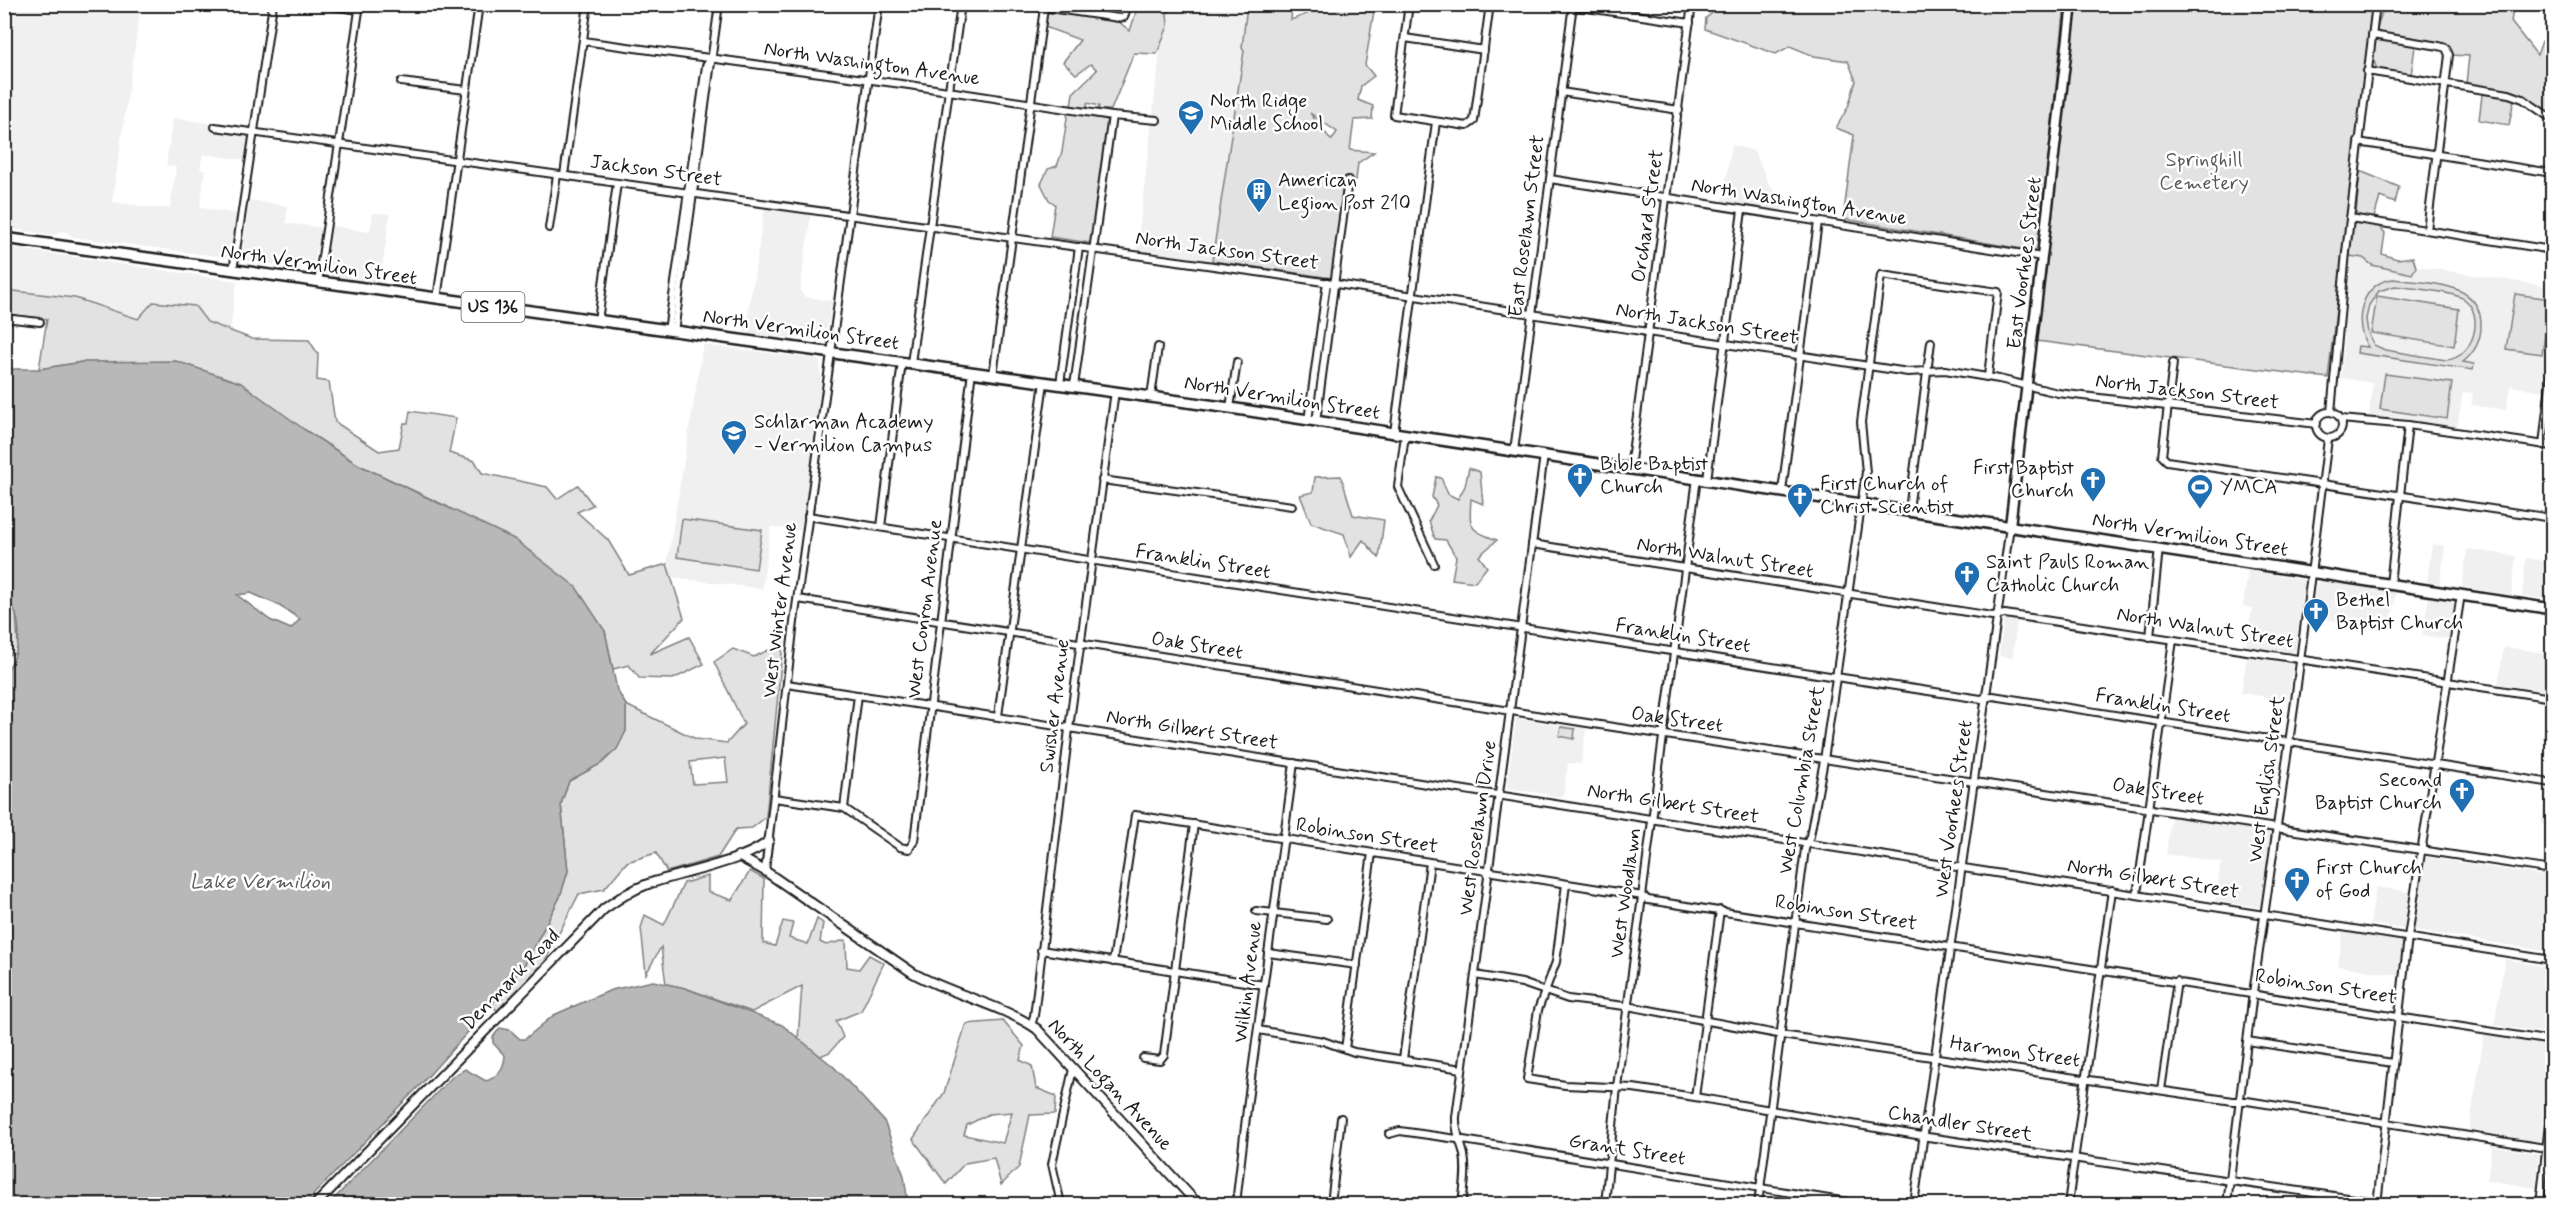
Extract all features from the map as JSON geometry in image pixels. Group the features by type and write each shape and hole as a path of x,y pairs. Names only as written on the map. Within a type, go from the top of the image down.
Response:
{"main road":[{"name":"East Voorhees Street","path":"2010,526 2072,4"},
{"name":"North Vermilion Street","path":"4,238 598,322 1115,391 2553,609"}],"street":[{"path":"233,271 273,4"},
{"path":"318,283 359,7 319,4"},
{"path":"436,299 479,4"},
{"path":"549,228 588,4"},
{"path":"671,332 704,106 706,66 712,59 719,4"},
{"name":"West Winter Avenue","path":"765,871 808,516 879,4"},
{"path":"881,527 930,226 961,4"},
{"path":"1021,4 1119,18 1124,17 1128,4"},
{"path":"1409,4 1394,115 1467,126 1474,121 1490,4"},
{"name":"Orchard Street","path":"1630,468 1692,4"},
{"path":"2331,412 2358,142 2376,4"},
{"path":"1573,5 1690,23"},
{"name":"East Roselawn Street","path":"1514,451 1573,5"},
{"path":"993,375 1044,8"},
{"path":"2372,35 2446,48 2449,55 2427,230"},
{"path":"1405,38 1484,50"},
{"name":"North Washington Avenue","path":"583,41 1030,102 1112,116 1157,120"},
{"path":"2367,70 2446,82 2523,99 2553,118"},
{"path":"400,82 466,90"},
{"path":"1561,92 1679,110"},
{"path":"1074,386 1112,116"},
{"path":"1394,433 1436,122"},
{"name":"Jackson Street","path":"215,127 1093,249"},
{"path":"2358,142 2553,172"},
{"name":"North Washington Avenue","path":"1550,179 2043,257"},
{"path":"1312,421 1348,180"},
{"path":"598,322 617,183"},
{"name":"West Woodlawn","path":"1605,1204 1617,1087 1686,568 1725,344 1742,210"},
{"path":"2350,218 2553,250"},
{"path":"1782,491 1818,222"},
{"path":"1060,384 1079,247"},
{"name":"North Jackson Street","path":"1093,249 1327,282 1869,367 1908,372 1945,370 1988,376 2058,393 2317,424"},
{"name":"West Columbia Street","path":"1758,1204 1795,921 1824,760 1866,472 1861,422 1881,275 1998,292 1988,376"},
{"path":"1312,421 1327,282"},
{"path":"4,318 40,322"},
{"path":"1909,510 1931,342"},
{"path":"1151,397 1158,347"},
{"path":"1230,408 1237,362"},
{"path":"2173,363 2162,456 2167,461 2553,518"},
{"path":"2543,445 2553,366"},
{"name":"West Conron Avenue","path":"844,808 900,847 909,849 914,841 972,372"},
{"path":"998,716 1044,382"},
{"name":"Swisher Avenue","path":"1031,1025 1115,391"},
{"path":"2331,412 2341,419 2408,424 2553,446"},
{"path":"2331,412 2321,415 2317,424 2320,434 2328,439 2339,435 2342,426 2341,419"},
{"path":"2390,584 2408,424"},
{"path":"1405,435 1398,487 1434,564"},
{"name":"West English Street","path":"2227,1204 2253,993 2289,742 2328,439"},
{"name":"West Roselawn Drive","path":"1462,1204 1466,1169 1455,1129 1545,455"},
{"path":"1102,480 1292,506"},
{"name":"Franklin Street","path":"808,516 1836,677 1981,699 1993,696 2553,783"},
{"name":"West Voorhees Street","path":"1914,1204 2010,526"},
{"name":"North Walnut Street","path":"1532,544 1847,594 1998,615 2005,614 2553,698"},
{"path":"2150,637 2159,548"},
{"path":"2377,1204 2408,937 2461,594"},
{"name":"Oak Street","path":"798,599 1824,760 2149,807 2553,870"},
{"path":"2137,894 2173,640"},
{"name":"North Gilbert Street","path":"787,684 2265,913 2553,960"},
{"path":"774,798 844,808 858,695"},
{"name":"Wilkin Avenue","path":"1236,1204 1294,763"},
{"name":"Robinson Street","path":"1113,962 1135,815 1643,896 1648,900 1795,921 2553,1041"},
{"path":"1143,1058 1160,1060 1164,1055 1194,824"},
{"name":"Denmark Road","path":"318,1203 604,909 630,891 738,856 759,848 769,840"},
{"path":"1344,1049 1372,854"},
{"name":"North Logan Avenue","path":"738,856 765,871 913,973 931,983 1031,1025 1193,1199 1201,1204"},
{"path":"1403,1059 1430,863"},
{"path":"1545,991 1556,962 1566,884"},
{"path":"2068,1204 2112,890"},
{"path":"1695,1097 1720,910"},
{"path":"1256,911 1327,919"},
{"path":"1041,950 1264,985"},
{"path":"1268,952 1357,965"},
{"name":"Harmon Street","path":"1475,975 1522,983 1568,999 1628,1007 1781,1034 2550,1149"},
{"path":"2161,1090 2177,981"},
{"name":"Chandler Street","path":"1545,991 1535,1022 1527,1079 1565,1085 1617,1087 1695,1097 1924,1136 2389,1204"},
{"path":"1258,1030 1323,1041 1344,1049 1462,1069"},
{"path":"2247,1041 2393,1063"},
{"path":"1061,1204 1052,1164 1073,1069"},
{"path":"2540,1204 2550,1149 2553,1097"},
{"path":"1331,1204 1341,1118"},
{"name":"Grant Street","path":"1389,1134 1400,1131 1457,1139 1860,1204"}],"shaded area":[{"path":"5,5 141,5 112,202 170,208 176,167 166,165 173,118 208,123 215,130 250,135 246,160 203,154 200,169 205,170 200,208 238,214 231,258 73,237 63,230 55,235 5,228"},
{"name":"North Ridge Middle School","path":"1179,5 1247,5 1242,48 1244,51 1212,261 1137,250 1161,43 1168,26 1167,13"},
{"path":"1732,145 1754,151 1769,184 1783,202 1782,213 1722,203"},
{"path":"250,200 287,206 286,223 322,228 312,270 241,260"},
{"path":"765,207 811,214 800,291 805,297 832,301 825,341 745,333"},
{"path":"373,213 390,214 380,283 331,276 327,272 332,226 370,232"},
{"path":"5,247 237,281 230,331 207,322 138,319 75,298 5,290"},
{"path":"2350,256 2552,287 2552,327 2545,391 2510,386 2506,410 2471,405 2473,393 2463,392 2457,428 2369,416 2373,383 2341,378"},
{"path":"703,345 820,361 821,381 803,531 771,527 762,589 671,577 667,564"},
{"path":"2432,544 2445,546 2440,584 2427,582"},
{"path":"2467,549 2516,556 2511,595 2462,587"},
{"path":"2526,558 2552,562 2552,600 2522,596"},
{"path":"2248,570 2304,580 2295,653 2246,646 2252,608 2243,606"},
{"path":"2322,581 2396,592 2390,630 2312,617 2316,584"},
{"path":"2429,597 2453,602 2455,606 2449,639 2422,635"},
{"path":"2004,619 2017,621 2012,658 1999,656"},
{"path":"2504,647 2552,654 2552,692 2498,684"},
{"path":"2247,657 2293,664 2288,700 2241,693"},
{"path":"2548,703 2552,704 2552,741 2542,739"},
{"path":"1516,718 1586,729 1581,764 1568,763 1563,797 1507,788"},
{"path":"2546,788 2552,789 2552,826 2541,824"},
{"path":"2171,817 2270,832 2260,907 2215,901 2221,862 2166,854"},
{"path":"2425,857 2552,877 2552,952 2414,930"},
{"path":"2376,887 2410,892 2404,929 2370,924"},
{"path":"2343,932 2403,942 2399,975 2338,966"},
{"path":"2505,959 2552,968 2551,1034 2494,1025"},
{"path":"2484,1035 2552,1046 2541,1142 2469,1130"},
{"path":"2492,1146 2539,1154 2536,1188 2487,1180"}],"green space":[{"path":"2457,4 2463,7 2465,4 2527,5 2528,9 2513,10 2511,22 2537,55 2542,41 2550,38 2552,29 2552,117 2532,101 2515,94 2509,125 2479,120 2483,87 2466,84 2469,56 2451,55 2445,44 2416,40 2411,75 2378,71 2375,64 2374,47 2384,5"},
{"path":"1142,5 1179,5 1167,13 1168,26 1157,54 1134,53 1111,110 1098,110 1099,106 1087,103 1087,108 1071,106 1073,93 1097,70 1091,64 1076,74 1063,62 1080,40 1045,27 1047,12 1118,21 1130,31 1137,9"},
{"path":"1247,5 1292,5 1291,20 1307,14 1307,5 1375,5 1365,65 1374,76 1361,86 1358,100 1373,106 1372,119 1354,120 1350,150 1374,152 1358,163 1356,180 1346,178 1332,278 1212,261 1244,51 1242,48","holes":["1310,113 1337,132 1331,140"]},
{"path":"2065,5 2038,248 2035,251 1843,219 1854,135 1836,128 1848,107 1856,81 1848,61 1814,56 1790,46 1776,54 1705,29 1706,18 1721,6"},
{"name":"Springhill Cemetery","path":"2076,5 2372,5 2328,378 2037,341"},
{"path":"1068,111 1105,117 1109,122 1090,243 1050,237 1055,204 1049,200 1041,184 1048,169 1057,166 1062,152"},
{"path":"2360,171 2399,187 2395,203 2380,197 2374,218 2356,215"},
{"path":"2353,223 2378,225 2385,233 2382,254 2397,259 2413,257 2416,267 2412,274 2372,265 2363,258 2350,256"},
{"path":"2394,279 2436,284 2463,292 2472,300 2479,311 2481,331 2476,346 2463,362 2474,364 2473,370 2357,353 2358,346 2368,347 2361,327 2360,315 2363,305 2367,295 2383,282","holes":["2395,286 2441,292 2464,299 2471,306 2475,325 2473,335 2463,352 2455,358 2446,360 2385,350 2374,345 2368,333 2366,319 2369,305 2379,291"]},
{"path":"5,290 75,298 138,319 153,302 195,306 207,322 252,339 309,340 318,354 317,380 329,382 335,422 379,451 399,448 404,423 408,423 410,411 456,418 449,453 475,461 482,473 547,487 557,499 578,485 593,505 577,512 608,540 629,575 667,564 684,618 650,654 689,637 704,664 673,679 639,678 629,665 613,669 605,631 448,507 357,464 305,430 82,362 39,369 47,319 5,314"},
{"path":"2515,294 2551,299 2542,354 2506,349"},
{"path":"2377,296 2459,309 2454,346 2371,333"},
{"path":"2385,374 2452,383 2447,419 2380,409"},
{"path":"1469,468 1480,472 1483,504 1471,499 1471,522 1476,530 1497,540 1479,556 1487,567 1475,582 1452,579 1456,557 1446,540 1435,539 1429,521 1437,505 1432,497 1436,477 1441,478 1448,494 1458,499 1465,486"},
{"path":"1341,476 1353,515 1384,520 1379,558 1363,540 1351,557 1344,534 1311,523 1300,495 1313,492 1315,477"},
{"path":"682,519 762,530 756,569 677,557"},
{"path":"4,598 16,613 18,645 16,653 5,656"},
{"path":"783,643 766,817 752,828 736,829 718,857 667,872 656,853 627,862 604,889 579,894 544,963 497,1011 492,1004 525,964 560,897 568,871 561,804 569,781 602,763 626,731 626,705 696,739 727,743 744,724 714,662 733,649 754,657","holes":["725,758 728,782 693,784 690,762"]},
{"path":"1561,727 1575,729 1574,739 1559,736"},
{"path":"750,871 764,879 763,943 775,946 783,921 793,923 789,938 808,944 817,919 823,923 820,942 826,945 846,940 847,967 859,969 869,955 884,963 861,1011 836,1021 843,1037 830,1052 818,1057 798,1039 802,986 752,1012 685,988 666,984 661,947 646,974 641,928 645,915 664,925 684,883 708,876 708,892 732,900"},
{"path":"1003,1021 1024,1046 1020,1060 1032,1066 1036,1088 1056,1096 1055,1114 1030,1115 1019,1167 1001,1185 994,1158 965,1163 946,1184 913,1139 944,1093 966,1024","holes":["1012,1112 1003,1143 964,1135 967,1125 989,1114"]}],"water":[{"name":"Lake Vermilion","path":"176,361 241,383 305,430 357,464 514,539 576,587 605,631 617,690 626,705 626,731 617,749 602,763 569,781 561,804 568,871 560,897 525,964 422,1083 314,1194 313,1199 318,1204 5,1204 4,673 16,653 19,629 15,612 4,598 5,375 13,369 39,369 82,362","holes":["251,593 278,605 300,619 291,629 270,620 237,595"]},
{"path":"653,981 685,988 782,1025 834,1067 884,1121 904,1176 908,1204 329,1204 453,1076 465,1069 486,1081 497,1074 502,1068 505,1056 493,1043 493,1037 500,1028 510,1030 520,1039 525,1039 554,1015 611,990"}],"place":[{"name":"North Ridge Middle School","path":"1191,136"},
{"name":"American Legion Post 210","path":"1259,214"},
{"name":"Schlarman Academy - Vermilion Campus","path":"734,456"},
{"name":"Bible Baptist Church","path":"1580,499"},
{"name":"First Baptist Church","path":"2093,503"},
{"name":"YMCA","path":"2200,510"},
{"name":"First Church of Christ Scientist","path":"1800,519"},
{"name":"Saint Pauls Roman Catholic Church","path":"1967,597"},
{"name":"Bethel Baptist Church","path":"2316,634"},
{"name":"Second Baptist Church","path":"2462,814"},
{"name":"First Church of God","path":"2297,903"}]}
